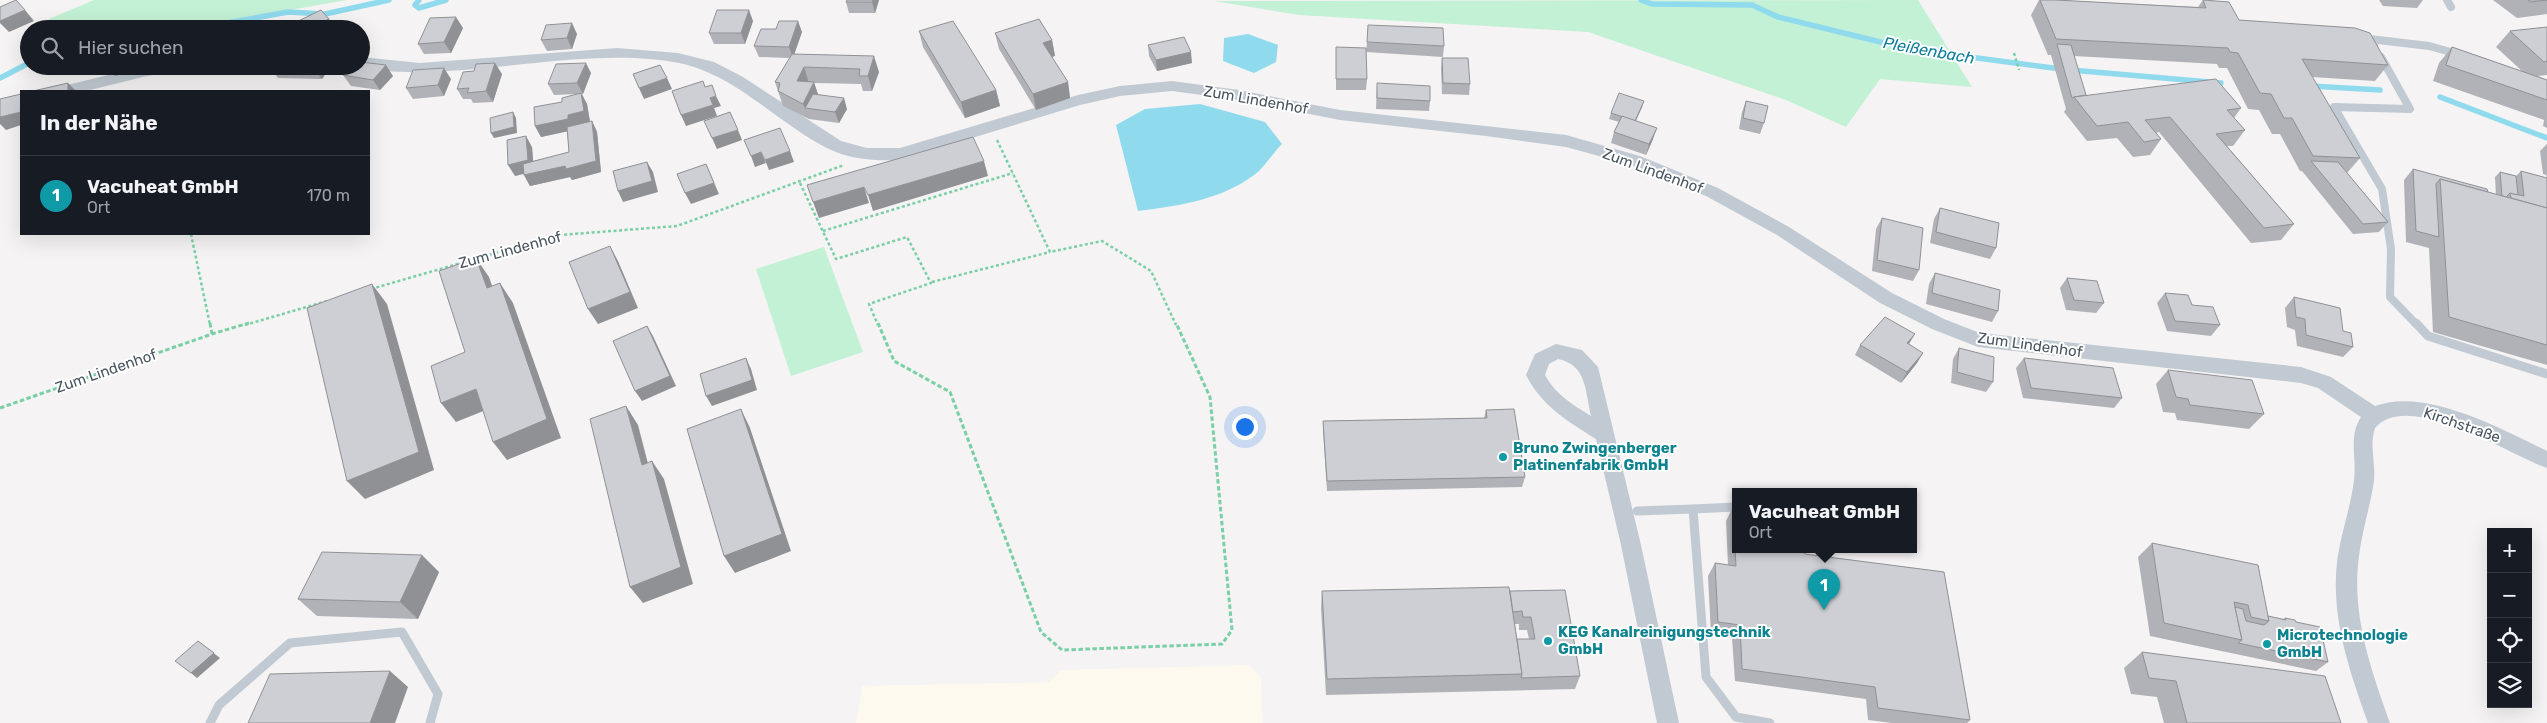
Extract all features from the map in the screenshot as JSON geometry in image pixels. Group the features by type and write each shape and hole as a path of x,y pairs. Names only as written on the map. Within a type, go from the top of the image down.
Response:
{"street":[{"name":"Zum Lindenhof","path":"370,63 420,68 617,53 678,58 708,66 737,81 835,145 864,154 881,156 900,154 992,128 1078,100 1120,91 1172,86 1239,95 1340,115 1486,130 1566,141 1634,160 1712,192 1783,231 1886,298 1938,324 1978,340 2301,375 2324,382 2375,416"},
{"path":"69,90 130,75"},
{"name":"Kirchstraße","path":"2375,416 2384,411 2399,408 2444,416 2510,442 2547,460"},
{"path":"2375,416 2366,426 2364,434 2364,477 2349,547 2347,582 2350,625 2367,690 2379,723"},
{"path":"1604,434 1630,511 1668,723"}],"lane":[{"path":"2470,59 2429,46 2370,39 2410,110 2334,107 2382,189 2391,249 2390,297 2428,336 2547,374"},
{"path":"1630,511 1732,507"},
{"path":"1693,509 1706,677 1736,717 1770,723"},
{"path":"210,723 219,705 290,643 402,632 438,694 430,723"}],"path":[{"path":"2014,53 2019,70"},
{"path":"992,128 1050,252"},
{"name":"Zum Lindenhof","path":"366,290 560,235 677,226 838,168 864,154"},
{"path":"823,232 1013,173"},
{"path":"800,182 836,259 907,237 932,282"},
{"path":"191,235 212,334"},
{"path":"1102,240 1151,271 1210,397 1232,630 1222,644 1062,650 1041,632 950,392 894,361 869,304 932,282 1050,252 1102,240"},
{"name":"Zum Lindenhof","path":"0,408 212,334 337,298"}],"shaded area":[{"path":"1249,665 1261,677 1262,723 856,723 862,686 1049,682 1061,670"}],"green space":[{"path":"94,0 347,0 232,20 49,19"},
{"path":"1918,0 1972,87 1880,79 1846,127 1786,100 1588,32 1299,15 1214,1"},
{"path":"824,247 863,352 791,376 756,269"}],"water":[{"path":"1248,34 1278,45 1276,62 1254,73 1223,61 1224,38"},
{"path":"1200,104 1265,122 1282,144 1259,171 1246,181 1217,195 1186,204 1138,211 1116,125 1145,109"}],"building":[{"path":"16,0 25,10 0,21 0,7"},
{"path":"847,0 873,0 872,2 846,2"},
{"path":"2040,0 2206,8 2203,0 2229,2 2239,20 2355,28 2370,33 2388,65 2302,59 2360,158 2313,156 2292,118 2284,118 2271,94 2260,93 2238,53 2230,52 2228,48 2056,39"},
{"path":"2528,0 2547,0 2531,2"},
{"path":"321,10 329,19 327,20 300,20"},
{"path":"717,10 749,10 741,33 709,33"},
{"path":"456,17 444,42 418,44 430,18"},
{"path":"1039,19 1052,40 1043,43 1068,82 1033,94 995,33"},
{"path":"779,21 798,21 789,47 754,46 761,29 776,29"},
{"path":"953,21 996,90 961,102 919,31"},
{"path":"572,23 567,38 541,40 546,25"},
{"path":"1368,25 1443,28 1444,46 1367,42"},
{"path":"2547,27 2547,61 2544,62 2510,31"},
{"path":"1184,37 1191,52 1156,60 1148,45"},
{"path":"2057,44 2071,45 2086,95 2072,98"},
{"path":"1336,47 1366,48 1367,79 1336,79"},
{"path":"2452,47 2547,80 2547,100 2446,65"},
{"path":"792,54 874,56 868,76 859,76 860,69 804,67 797,81 814,82 803,104 778,91 780,83 775,82"},
{"path":"1442,58 1468,58 1470,84 1443,83"},
{"path":"370,63 386,65 373,80 343,75 370,75"},
{"path":"495,63 486,91 467,93 469,88 457,89 463,72 474,71 476,64"},
{"path":"586,63 577,83 548,84 556,64"},
{"path":"660,65 667,78 639,88 633,74"},
{"path":"444,68 438,85 406,88 413,70"},
{"path":"2216,79 2241,108 2227,110 2245,130 2216,134 2294,224 2264,228 2170,117 2145,120 2161,139 2144,142 2128,122 2097,126 2074,97"},
{"path":"703,81 705,87 712,85 716,96 710,98 713,105 681,115 672,91"},
{"path":"68,83 68,90 37,90"},
{"path":"1377,83 1430,86 1430,101 1377,98"},
{"path":"581,93 584,111 568,115 568,119 535,126 534,107 562,102 562,98"},
{"path":"1619,93 1644,101 1635,121 1611,113"},
{"path":"20,94 20,112 0,117 0,99"},
{"path":"813,94 844,98 835,112 805,108"},
{"path":"1746,101 1768,106 1764,123 1743,118"},
{"path":"513,112 514,127 491,133 490,118"},
{"path":"730,112 738,130 712,138 704,121"},
{"path":"1622,116 1657,128 1649,144 1614,132"},
{"path":"592,121 596,161 566,169 565,166 524,175 523,164 569,152 567,127"},
{"path":"780,128 790,151 765,160 761,152 751,156 744,140"},
{"path":"526,136 528,160 508,165 507,140"},
{"path":"973,137 984,161 868,195 864,187 813,202 807,185"},
{"path":"2311,161 2338,162 2388,222 2363,224"},
{"path":"647,162 652,181 618,191 613,171"},
{"path":"706,164 714,183 685,193 677,174"},
{"path":"2413,169 2487,189 2488,192 2440,179 2436,184 2439,237 2416,231"},
{"path":"2521,171 2547,178 2547,208 2511,198 2510,193 2524,196"},
{"path":"2500,172 2516,176 2518,195 2510,193 2506,197 2502,196"},
{"path":"2440,179 2547,208 2547,345 2449,317"},
{"path":"1940,208 1999,223 1996,248 1936,232"},
{"path":"1882,218 1923,228 1919,270 1877,260"},
{"path":"610,246 630,292 588,309 569,262"},
{"path":"476,258 487,288 500,283 547,419 493,442 476,389 441,403 431,366 465,352 439,271"},
{"path":"1935,273 2000,290 1998,311 1932,293"},
{"path":"2067,278 2097,281 2104,303 2074,300"},
{"path":"372,284 419,452 347,481 307,308"},
{"path":"2165,293 2188,295 2192,305 2213,307 2220,325 2175,321"},
{"path":"2294,297 2340,308 2343,331 2351,333 2353,347 2306,335 2305,319 2296,317"},
{"path":"1885,317 1915,334 1907,343 1923,353 1907,372 1860,345"},
{"path":"647,326 670,376 635,391 613,341"},
{"path":"1959,348 1994,357 1993,382 1957,372"},
{"path":"746,358 752,380 706,396 700,374"},
{"path":"2024,358 2113,368 2122,398 2031,388"},
{"path":"2168,370 2252,380 2264,414 2190,405 2188,399 2176,397"},
{"path":"626,406 642,465 652,461 681,567 630,587 590,419"},
{"path":"741,409 782,534 724,556 687,429"},
{"path":"1514,409 1525,477 1327,481 1323,421 1487,418 1486,410"},
{"path":"2152,543 2258,565 2269,621 2251,617 2248,605 2234,602 2242,640 2164,623"},
{"path":"322,552 422,555 400,602 298,599"},
{"path":"1735,553 1805,553 1944,572 1970,720 1878,708 1875,687 1742,669 1740,625 1718,622 1715,563 1736,566"},
{"path":"1509,587 1522,674 1327,679 1322,591"},
{"name":"KEG Kanalreinigungstechnik GmbH","path":"1565,590 1580,676 1521,678 1517,639 1535,639 1531,617 1523,617 1522,611 1513,612 1510,591"},
{"path":"2235,607 2243,609 2246,621 2264,625 2269,621 2268,616 2295,620 2296,622 2320,627 2328,662 2238,643 2242,640"},
{"path":"198,641 214,653 191,673 175,661"},
{"path":"2142,652 2325,676 2341,723 2187,723 2176,681 2149,678"},
{"path":"390,671 370,723 248,723 270,674"}],"waterway":[{"name":"Pleißenbach","path":"244,20 288,12 325,14 389,0"},
{"name":"Pleißenbach","path":"419,0 415,5 419,8 446,0"},
{"name":"Pleißenbach","path":"1641,0 1652,4 1752,5 1778,17 1909,49 2061,69"},
{"name":"Pleißenbach","path":"0,78 20,68"},
{"name":"Pleißenbach","path":"2071,70 2221,83"},
{"name":"Pleißenbach","path":"2311,86 2380,90"},
{"name":"Pleißenbach","path":"2440,97 2547,138"}],"place":[{"name":"Bruno Zwingenberger Platinenfabrik GmbH","path":"1503,457"},
{"name":"Vacuheat GmbH","path":"1824,610"},
{"name":"KEG Kanalreinigungstechnik GmbH","path":"1548,641"},
{"name":"Microtechnologie GmbH","path":"2267,644"}]}
